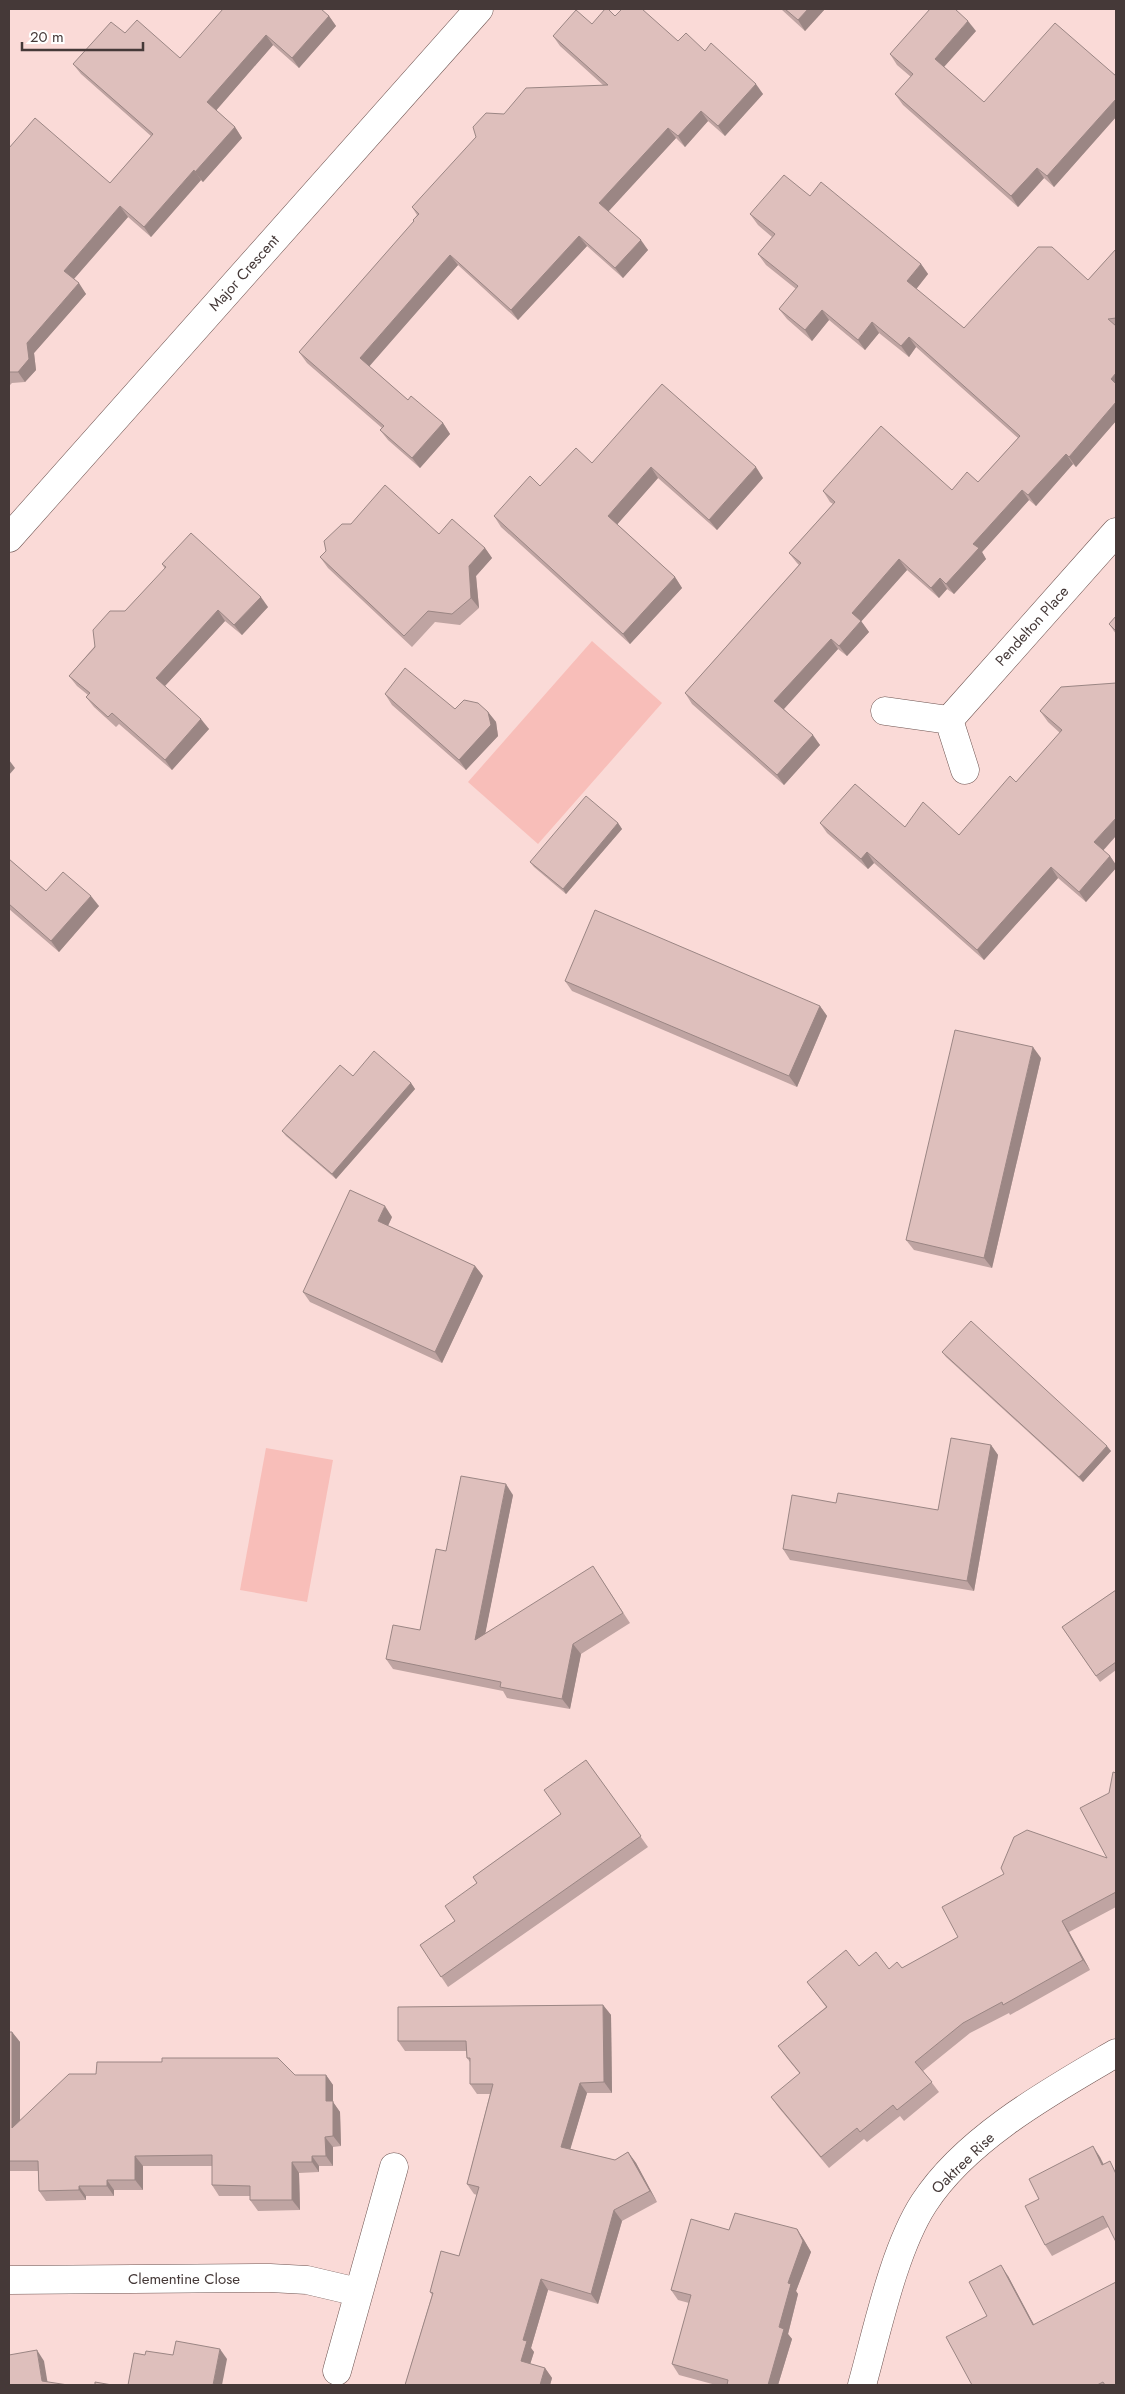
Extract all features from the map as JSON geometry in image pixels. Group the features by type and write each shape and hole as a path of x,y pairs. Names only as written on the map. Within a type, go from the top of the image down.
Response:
{"street":[{"name":"Major Crescent","path":"9,538 479,9"},
{"name":"Pendelton Place","path":"949,720 1116,532"},
{"path":"885,711 949,720 965,770"},
{"name":"Oaktree Rise","path":"862,2385 897,2266 924,2204 942,2180 998,2129 1029,2105 1116,2053"},
{"path":"337,2371 394,2167"},
{"name":"Clementine Close","path":"9,2280 270,2278 307,2280 358,2292"}],"shaded area":[{"path":"592,641 662,703 538,844 468,782"},
{"path":"266,1448 333,1460 307,1602 240,1590"}],"building":[{"path":"223,9 321,9 329,16 292,58 266,35 207,102 235,127 144,227 120,206 64,271 79,283 27,343 29,359 18,372 9,372 9,148 35,118 110,183 153,134 73,64 111,22 125,33 137,20 180,58"},
{"path":"605,9 608,9 615,16 622,9 642,9 678,41 686,33 705,51 711,43 756,84 718,126 701,111 678,136 668,128 599,203 641,240 615,268 579,236 511,310 450,255 360,358 408,400 411,396 443,423 412,458 380,430 384,426 299,352 414,221 419,214 412,207 476,137 473,127 486,113 504,114 526,88 608,85 553,36 576,10 592,24"},
{"path":"785,9 808,9 798,20"},
{"path":"930,9 955,9 968,21 935,59 984,102 1055,23 1116,76 1116,99 1047,176 1037,168 1011,196 895,94 913,74 890,54"},
{"path":"784,175 810,196 821,182 921,264 907,281 964,328 1038,247 1052,247 1088,280 1116,249 1116,318 1108,319 1116,326 1116,373 1111,379 1116,384 1116,402 1069,457 1066,454 1028,495 1022,490 973,544 979,548 946,584 940,578 931,588 899,559 852,613 861,621 839,646 831,639 774,701 813,735 777,775 685,693 801,563 789,553 835,502 823,491 881,426 952,490 967,472 978,482 1020,436 909,337 901,346 872,322 858,340 822,310 805,330 779,309 798,286 758,254 775,234 750,214"},
{"path":"662,384 756,467 709,520 651,467 608,516 675,577 623,634 494,516 530,476 540,486 576,448 592,463"},
{"path":"385,485 439,534 452,519 485,548 469,566 471,598 452,614 428,611 404,636 320,557 326,551 324,541 342,524 351,524"},
{"path":"191,533 261,597 234,625 218,610 156,678 201,719 165,760 112,713 108,717 86,697 90,693 69,676 95,647 93,630 110,611 125,611 166,567 162,564"},
{"path":"1116,616 1116,631 1109,624"},
{"path":"405,668 455,709 464,700 478,703 488,712 491,725 459,760 385,694"},
{"path":"1116,683 1116,818 1094,842 1110,856 1079,892 1051,867 977,950 867,852 861,859 820,823 855,784 905,827 923,802 959,835 1010,776 1016,782 1062,730 1040,711 1061,687"},
{"path":"586,796 618,823 563,889 530,862"},
{"path":"9,859 46,891 63,872 91,896 51,941 9,904"},
{"path":"595,910 820,1006 789,1076 565,981"},
{"path":"955,1030 1033,1047 984,1258 906,1240"},
{"path":"374,1051 411,1083 332,1174 282,1131 340,1065 353,1076"},
{"path":"350,1190 385,1206 378,1221 475,1266 435,1352 303,1292"},
{"path":"971,1321 1107,1446 1079,1477 942,1352"},
{"path":"951,1438 991,1445 967,1581 783,1549 792,1495 836,1503 838,1493 938,1510"},
{"path":"461,1476 506,1484 475,1640 593,1566 623,1613 573,1644 562,1699 500,1687 501,1682 386,1659 393,1625 420,1630 436,1549 446,1551"},
{"path":"1116,1590 1116,1662 1096,1676 1062,1627"},
{"path":"586,1760 641,1836 441,1977 420,1945 455,1921 445,1906 477,1883 473,1877 561,1814 544,1790"},
{"path":"1113,1772 1116,1773 1116,1892 1062,1921 1083,1960 1003,2005 1002,2002 963,2023 915,2062 932,2082 897,2110 893,2105 860,2132 857,2128 821,2157 771,2097 800,2073 778,2046 827,2007 807,1982 846,1950 859,1966 876,1952 889,1969 897,1962 902,1968 958,1937 942,1907 1004,1874 1001,1868 1014,1837 1027,1830 1107,1858 1080,1808 1109,1793"},
{"path":"603,2005 604,2082 580,2083 561,2147 615,2160 628,2152 650,2191 614,2210 591,2294 541,2279 523,2340 527,2341 521,2361 545,2368 540,2385 405,2385 433,2293 430,2292 441,2251 459,2256 479,2187 467,2184 493,2084 470,2084 470,2058 467,2058 466,2041 398,2041 398,2007"},
{"path":"9,2032 12,2032 12,2128 69,2074 96,2074 97,2062 162,2062 162,2058 278,2058 295,2075 326,2075 326,2101 333,2101 333,2136 325,2137 326,2156 312,2156 312,2162 292,2162 292,2200 250,2200 250,2186 212,2185 212,2155 135,2156 135,2180 107,2180 107,2186 79,2186 79,2190 39,2191 38,2161 9,2161"},
{"path":"1093,2146 1102,2165 1110,2161 1116,2174 1116,2242 1103,2216 1045,2245 1025,2206 1039,2199 1029,2179"},
{"path":"735,2213 797,2229 803,2241 788,2283 791,2284 779,2327 784,2329 768,2385 727,2385 728,2380 672,2364 691,2295 671,2290 691,2219 729,2230"},
{"path":"1001,2265 1033,2325 1116,2282 1116,2385 1105,2385 1103,2382 1097,2385 972,2385 946,2337 987,2316 969,2282"},
{"path":"176,2341 220,2349 213,2385 128,2385 134,2353 145,2355 146,2351 173,2355"},
{"path":"37,2350 42,2381 68,2385 9,2385 9,2355"},
{"path":"95,2382 112,2385 95,2385"}]}
